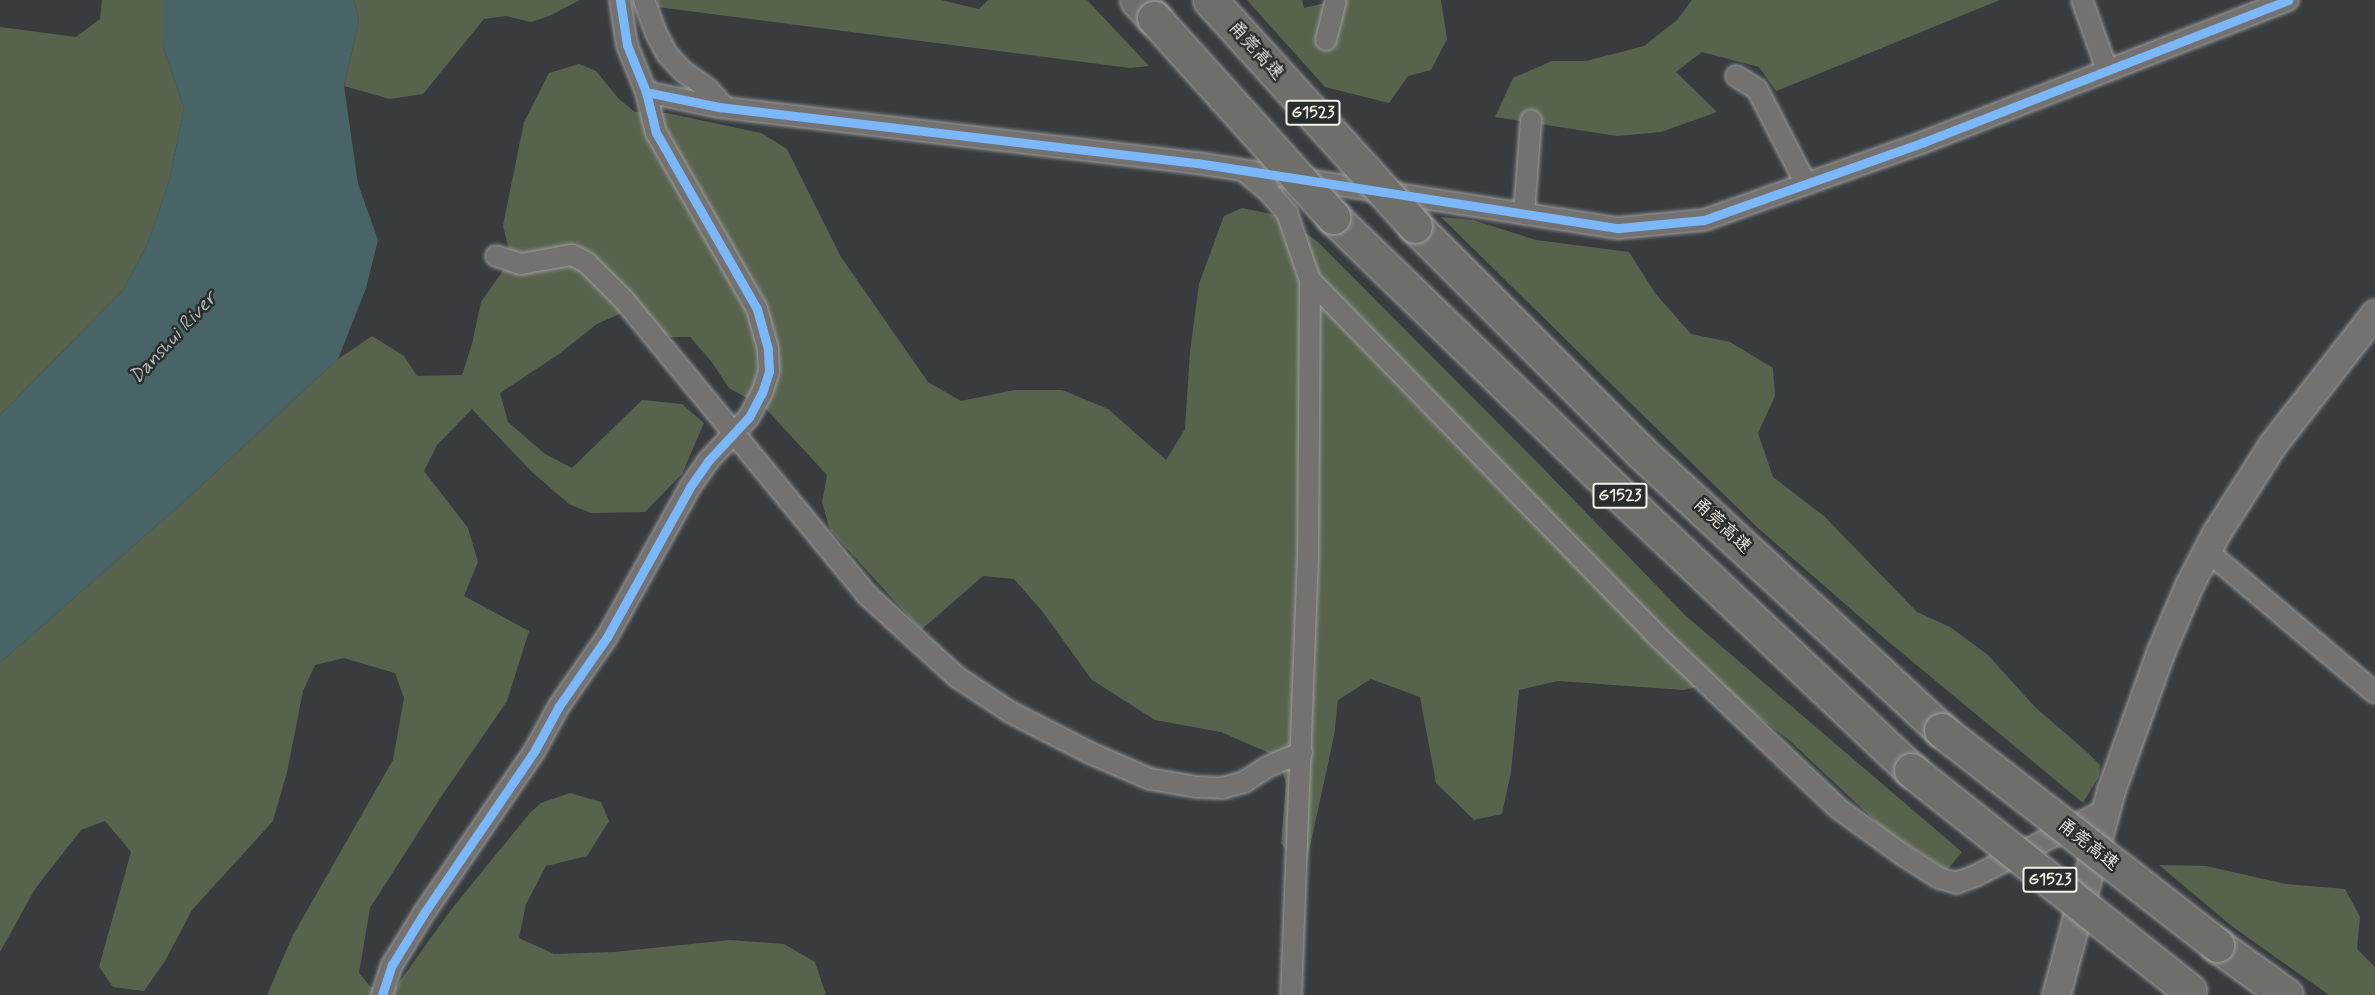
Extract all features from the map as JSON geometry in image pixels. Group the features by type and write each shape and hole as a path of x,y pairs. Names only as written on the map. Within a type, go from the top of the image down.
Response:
{"highway":[{"name":"甬莞高速","path":"1210,0 1415,226 1642,453 1941,730 2217,945 2286,995"},
{"name":"G1523","path":"1146,9 1333,217 1596,472 1911,770 2192,993"}],"main road":[{"path":"2055,995 2105,810 2160,652 2206,550 2272,445 2375,313"}],"street":[{"path":"382,995 392,965 535,750 558,706 607,637 690,487 708,461 749,417 762,393 769,371 768,349 757,309 656,133 646,92 627,45 620,0"},
{"path":"644,0 667,54 684,72 708,89 724,107"},
{"path":"1326,40 1336,0"},
{"path":"2082,0 2107,70"},
{"path":"646,92 724,107 1241,170 1619,228 1704,220 1924,142 2288,0"},
{"path":"1736,76 1757,89 1806,184"},
{"path":"1524,214 1531,120"},
{"path":"1241,170 1269,192 1287,213 1310,280 1308,555 1291,995"},
{"path":"496,256 521,264 572,255 586,262 624,300 735,432 866,594 957,677 1010,712 1090,753 1150,779 1197,787 1222,788 1244,782 1267,767 1302,752"},
{"path":"1310,280 1654,633 1839,809 1903,855 1939,878 1956,883 1975,876 2105,810"},
{"path":"2206,550 2375,693"}],"green space":[{"path":"102,0 163,0 163,47 184,108 169,182 147,245 123,290 0,415 0,27 76,37 100,19"},
{"path":"354,0 580,0 549,16 531,22 506,16 484,19 423,94 390,99 344,86 359,21"},
{"path":"657,0 941,0 979,9 988,0 1087,0 1149,66 1130,68 658,7"},
{"path":"1247,0 1302,0 1304,8 1338,0 1441,0 1447,39 1431,70 1408,76 1389,103 1325,87"},
{"path":"1692,0 2000,0 1776,91 1759,67 1702,52 1676,72 1717,112 1661,132 1617,136 1495,117 1513,78 1552,61 1586,61 1644,46 1677,20"},
{"path":"579,64 596,71 619,99 635,112 667,113 761,133 787,149 841,257 928,382 961,401 1015,390 1062,390 1108,409 1166,460 1185,429 1190,352 1199,284 1224,216 1242,208 1280,216 1317,241 1538,463 1686,616 1962,852 1947,870 1885,830 1788,739 1712,683 1684,690 1558,681 1519,690 1511,772 1502,814 1474,820 1436,783 1420,697 1371,679 1338,700 1334,736 1304,874 1281,843 1286,784 1278,757 1221,732 1155,720 1092,680 1042,611 1014,579 983,576 921,630 830,530 822,502 827,475 766,409 729,388 711,361 690,337 671,337 624,312 597,324 559,354 500,393 508,422 545,454 572,468 642,400 682,404 704,423 682,474 645,512 591,513 569,504 531,471 472,409 437,445 424,471 468,528 478,562 464,596 529,631 507,701 441,797 370,908 359,973 371,987 395,988 450,911 529,814 541,803 570,793 601,802 609,821 587,856 546,866 526,904 519,938 554,954 614,952 730,940 784,944 815,962 826,995 267,995 293,935 393,760 404,698 395,673 344,658 315,665 303,691 287,772 273,821 192,910 165,961 144,991 113,987 99,967 131,852 105,821 81,830 35,889 0,952 0,663 189,497 338,359 372,336 404,356 417,376 462,375 472,344 481,302 504,269 509,250 503,226 524,122 549,73"},
{"path":"1441,217 1473,220 1536,240 1629,252 1655,293 1691,334 1730,342 1773,368 1775,396 1758,433 1773,477 1824,516 1917,612 1950,627 1988,655 2035,707 2100,765 2099,776 2083,803 1884,638 1758,528"},
{"path":"2159,865 2206,866 2286,884 2345,889 2360,917 2357,949 2375,967 2375,995 2329,995 2233,927"}],"water":[{"name":"Danshui River","path":"163,0 354,0 359,21 344,86 358,184 378,240 366,288 338,359 189,497 0,663 0,415 123,290 147,245 169,182 184,108 163,47"}],"cycle path":[{"path":"382,995 392,965 424,913 535,750 559,706 607,637 690,487 708,461 749,417 762,393 769,371 768,349 757,309 656,133 646,92 627,45 620,0"},
{"path":"646,92 719,107 1197,163 1619,228 1704,220 1924,142 2288,0"}]}
